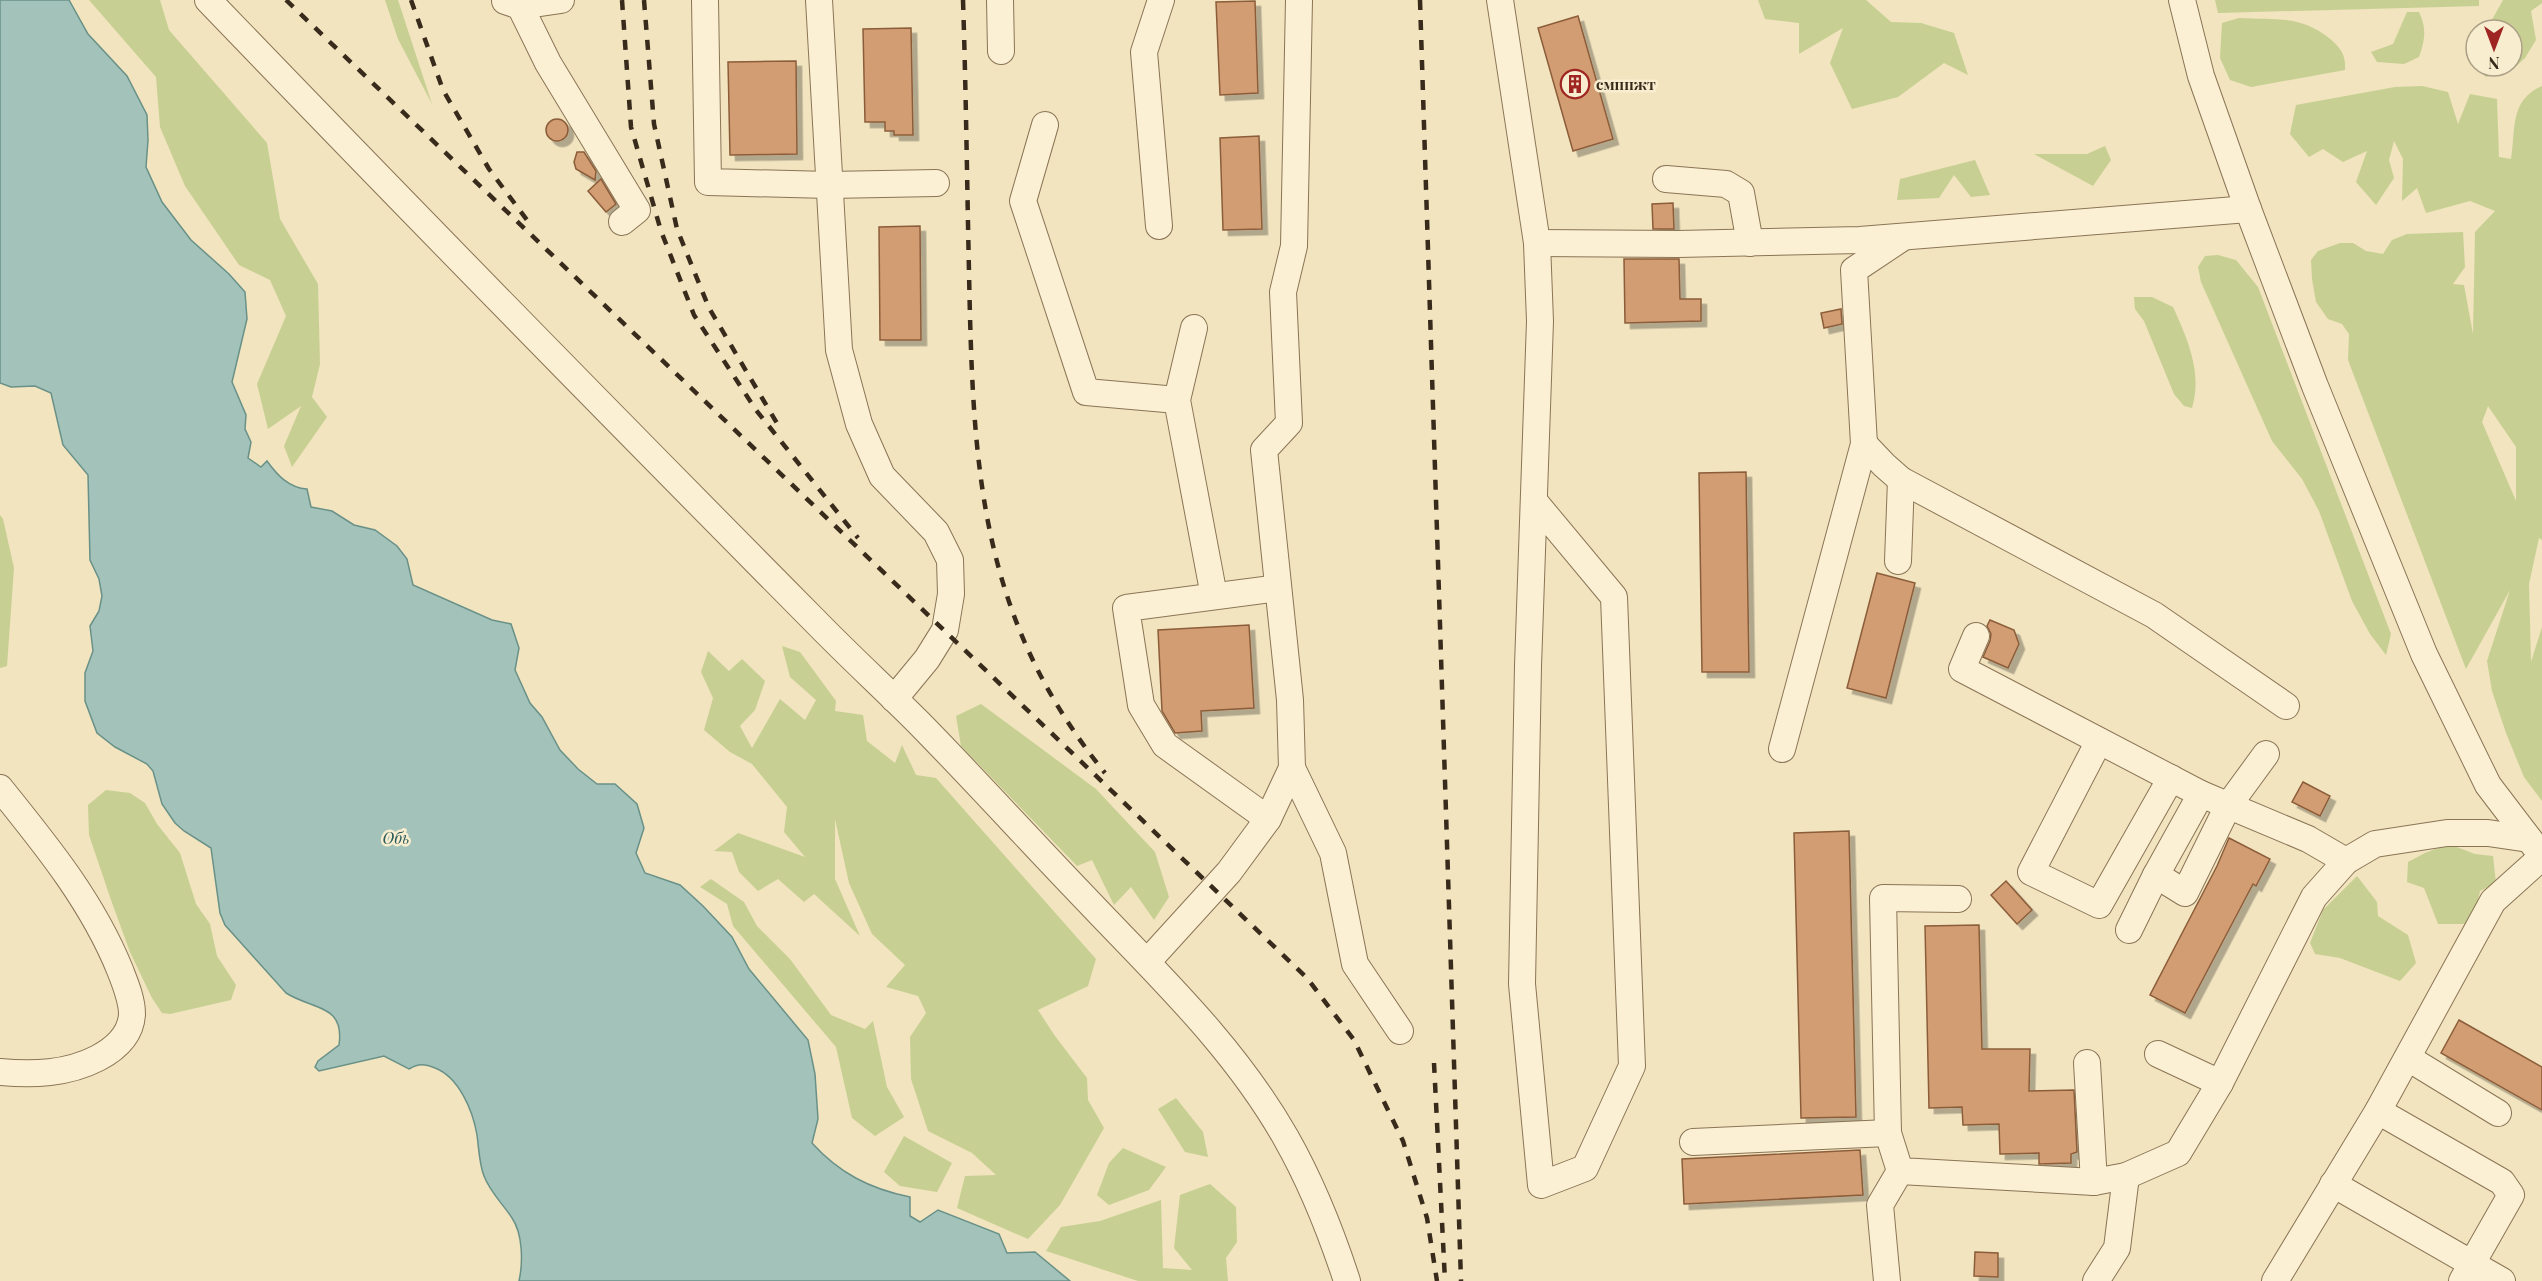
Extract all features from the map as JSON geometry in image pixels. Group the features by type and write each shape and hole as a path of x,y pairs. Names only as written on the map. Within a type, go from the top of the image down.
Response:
{"street":[{"path":"208,0 444,245 894,699 1148,962 1206,1026 1266,1106 1286,1138 1322,1213 1347,1281"},
{"path":"561,0 512,3 637,210 622,222"},
{"path":"705,0 708,182 829,185 936,183"},
{"path":"819,0 838,350 859,424 882,476 936,532 950,560 952,576 945,630 927,659 894,699"},
{"path":"1000,0 1001,51"},
{"path":"1159,226 1144,52 1161,0"},
{"path":"1299,0 1294,246 1283,291 1289,423 1264,450 1290,700 1292,768 1333,853 1355,964 1400,1031"},
{"path":"1500,0 1537,243 1540,321 1534,501 1522,984 1541,1185 1585,1168 1632,1066 1614,597 1534,501"},
{"path":"2182,0 2201,76 2248,209 2315,386 2424,654 2488,785 2538,851"},
{"path":"1045,125 1023,201 1086,392 1177,400"},
{"path":"1666,179 1726,184 1742,193 1750,243"},
{"path":"1537,243 1750,243 1905,236 2248,209"},
{"path":"1782,749 1864,444 1854,270 1905,236"},
{"path":"1194,328 1177,400 1214,596"},
{"path":"1864,444 1901,480 2154,615 2286,706"},
{"path":"1898,561 1901,480"},
{"path":"1268,819 1165,745 1141,705 1126,608 1278,588"},
{"path":"1976,636 1962,669 2202,794 2308,839 2346,861"},
{"path":"2099,741 2031,872 2099,905 2170,778"},
{"path":"2156,875 2186,893 2228,806 2266,754"},
{"path":"1148,962 1229,872 1268,819 1292,768"},
{"path":"0,788 67,872 84,901 115,958 130,998 132,1014 122,1040 113,1050 94,1060 69,1070 48,1073 0,1072"},
{"path":"2128,930 2202,794"},
{"path":"1900,1171 2094,1182 2126,1176 2178,1153 2220,1083 2314,897 2346,861 2375,844 2447,833 2488,833 2538,851"},
{"path":"2274,1281 2378,1111 2493,901 2538,851"},
{"path":"1887,1281 1880,1204 1900,1171 1888,1133 1883,898 1958,899"},
{"path":"2158,1054 2220,1083"},
{"path":"2408,1058 2498,1113"},
{"path":"2087,1063 2094,1182"},
{"path":"2378,1111 2502,1182 2511,1195 2467,1272"},
{"path":"1693,1142 1888,1133"},
{"path":"2097,1281 2117,1248 2126,1176"},
{"path":"2332,1184 2467,1272 2502,1281"}],"green space":[{"path":"89,0 160,0 169,30 267,143 280,219 318,284 320,364 312,397 327,417 292,467 284,446 301,406 268,429 257,384 286,316 270,280 239,265 185,186 160,127 156,77"},
{"path":"385,0 398,0 432,104 398,39"},
{"path":"1758,0 1866,0 1891,22 1921,23 1954,33 1968,75 1944,63 1898,97 1852,109 1830,63 1843,28 1799,54 1799,23 1765,19"},
{"path":"2215,0 2479,0 2479,6 2218,13"},
{"path":"2503,0 2542,0 2542,3 2531,11 2536,40 2524,59 2524,18 2493,18"},
{"path":"2407,12 2419,12 2423,24 2424,40 2419,57 2404,64 2377,62 2371,52 2393,44"},
{"path":"2239,18 2286,20 2308,25 2329,38 2340,49 2345,60 2345,70 2251,87 2230,80 2220,58 2222,23"},
{"path":"2422,86 2448,92 2458,124 2470,94 2497,99 2499,157 2511,159 2514,127 2519,108 2531,92 2542,86 2542,540 2539,538 2529,584 2531,662 2542,627 2542,801 2524,777 2506,733 2492,691 2487,661 2510,590 2466,669 2348,360 2349,334 2342,324 2328,319 2316,302 2311,260 2318,251 2340,243 2353,243 2366,251 2383,254 2392,240 2407,234 2463,232 2465,267 2453,284 2464,285 2473,334 2475,232 2495,211 2470,201 2426,213 2417,188 2402,201 2403,159 2394,141 2389,160 2394,178 2376,205 2356,182 2367,151 2343,162 2323,149 2309,157 2290,134 2296,105 2395,87","holes":["2488,406 2516,447 2516,501 2482,422"]},
{"path":"2105,146 2111,160 2093,186 2034,154 2087,154"},
{"path":"1975,160 1990,195 1971,197 1954,175 1939,198 1897,200 1900,179"},
{"path":"2218,255 2236,260 2258,287 2391,634 2386,655 2370,634 2352,601 2319,511 2302,479 2272,441 2201,282 2198,267 2205,256"},
{"path":"2134,297 2152,297 2173,307 2188,343 2195,369 2195,395 2192,408 2184,406 2174,394 2144,321 2135,309"},
{"path":"0,515 3,519 14,568 7,666 0,668"},
{"path":"782,646 800,652 836,701 835,711 863,715 867,741 895,763 902,745 916,775 936,778 1096,959 1088,986 1038,1010 1087,1078 1088,1100 1104,1128 1060,1205 1028,1239 957,1208 965,1176 996,1175 972,1153 928,1131 911,1079 910,1037 926,1013 918,996 886,987 905,965 872,934 849,883 835,819 835,879 860,936 814,894 804,902 778,879 758,891 739,872 732,852 714,851 738,833 805,857 784,832 787,807 752,764 730,752 704,730 713,698 701,672 708,651 729,671 742,659 765,681 755,710 740,726 752,748 780,699 805,720 816,700 790,677"},
{"path":"981,704 1096,789 1155,852 1169,897 1154,920 1131,887 1114,905 1092,860 1077,866 961,746 956,716"},
{"path":"106,790 130,793 145,803 157,824 180,853 196,904 210,924 217,956 236,985 231,1000 170,1014 162,1013 152,998 130,952 89,835 88,805"},
{"path":"2449,844 2475,854 2493,856 2496,883 2480,891 2473,924 2438,924 2424,888 2407,882 2408,862"},
{"path":"2357,876 2377,902 2378,916 2408,935 2416,963 2400,981 2340,958 2315,954 2310,943 2323,910"},
{"path":"711,879 744,902 757,926 790,959 831,1015 865,1029 873,1021 887,1087 904,1117 875,1136 852,1118 836,1047 733,926 727,904 700,887"},
{"path":"1176,1098 1203,1132 1208,1157 1185,1152 1158,1109"},
{"path":"904,1136 952,1163 937,1192 900,1186 884,1172"},
{"path":"1123,1148 1166,1167 1149,1190 1109,1205 1097,1195 1109,1163"},
{"path":"1210,1184 1236,1207 1237,1242 1226,1258 1228,1281 1138,1281 1046,1251 1061,1227 1100,1221 1161,1200 1163,1268 1192,1270 1174,1248 1180,1195"}],"water":[{"name":"Обь","path":"0,0 69,0 88,34 127,76 147,115 146,167 162,202 191,240 229,274 245,292 247,319 232,382 246,415 245,429 251,442 248,458 261,467 267,461 284,480 307,489 311,507 332,511 354,525 375,530 397,546 407,559 413,585 492,620 511,624 519,648 515,670 530,703 542,717 560,750 578,769 597,784 615,784 637,804 644,828 636,853 645,873 680,885 703,906 732,937 749,969 808,1040 815,1074 818,1119 812,1143 833,1163 856,1178 895,1194 910,1197 910,1216 920,1222 938,1210 999,1234 1007,1253 1035,1252 1070,1281 519,1281 521,1257 516,1225 484,1176 472,1116 464,1096 451,1079 444,1072 431,1067 419,1065 409,1069 384,1056 319,1071 315,1067 318,1061 339,1045 340,1032 337,1022 325,1010 286,993 225,925 220,913 211,848 175,823 162,804 153,771 147,764 115,747 97,733 85,701 85,673 93,651 90,626 99,611 102,596 99,579 90,560 88,475 63,445 51,393 35,386 11,387 0,383"}],"building":[{"path":"1255,1 1258,93 1220,95 1216,2"},
{"name":"смппжт","path":"1578,16 1613,139 1573,151 1538,28"},
{"path":"911,28 913,135 894,135 894,131 885,131 885,122 865,122 863,29"},
{"path":"796,61 797,154 730,155 728,62"},
{"path":"553,119 561,119 568,126 568,134 561,141 553,141 546,134 546,126"},
{"path":"1259,136 1262,229 1223,230 1220,138"},
{"path":"577,152 584,152 596,171 595,180 576,169 574,162"},
{"path":"601,179 616,204 606,212 588,191"},
{"path":"1673,203 1674,229 1653,229 1652,204"},
{"path":"920,226 921,340 880,340 879,227"},
{"path":"1624,259 1679,259 1680,299 1701,299 1701,321 1625,323"},
{"path":"1841,309 1842,324 1824,328 1821,313"},
{"path":"1746,472 1749,672 1702,672 1699,473"},
{"path":"1877,573 1915,583 1886,698 1847,688"},
{"path":"1990,620 2014,630 2019,644 2008,668 1983,657 1990,641 1991,634 1987,626"},
{"path":"1249,625 1254,708 1201,711 1202,731 1175,733 1162,711 1158,630"},
{"path":"2303,782 2330,796 2320,816 2292,802"},
{"path":"1849,831 1856,1117 1801,1118 1794,833"},
{"path":"2229,838 2270,859 2256,886 2253,884 2185,1013 2150,995 2217,866"},
{"path":"2006,881 2032,910 2017,924 1991,895"},
{"path":"1979,925 1982,1049 2030,1049 2029,1091 2074,1090 2077,1152 2071,1154 2071,1163 2039,1164 2039,1153 2000,1154 1999,1124 1963,1125 1962,1107 1929,1108 1925,926"},
{"path":"2459,1020 2542,1067 2542,1110 2441,1053"},
{"path":"1860,1150 1863,1195 1684,1204 1682,1159"},
{"path":"1975,1252 1998,1253 1998,1277 1974,1276"}],"railway":[{"path":"286,0 1307,978 1354,1040 1403,1141 1427,1218 1437,1281"},
{"path":"411,0 443,90 489,169 530,224"},
{"path":"622,0 631,127 661,231 694,315 756,410 858,538"},
{"path":"644,0 654,124 677,229 709,308 778,425"},
{"path":"963,0 974,410 980,474 991,536 1007,596 1031,656 1063,714 1105,773"},
{"path":"1420,0 1461,1281"},
{"path":"1434,1063 1445,1281"}],"place":[{"name":"смппжт","path":"1575,84"}]}
